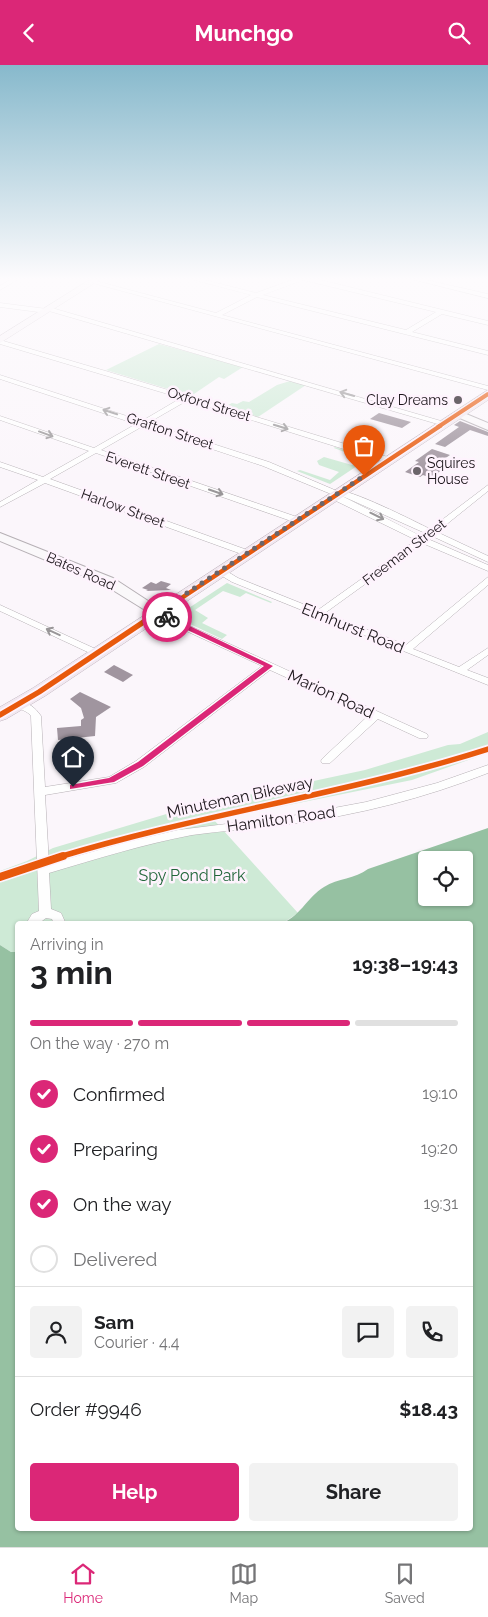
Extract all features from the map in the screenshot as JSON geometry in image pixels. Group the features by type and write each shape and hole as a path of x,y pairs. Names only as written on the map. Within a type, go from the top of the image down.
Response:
{"highway":[{"path":"8,708 97,653 487,395"}],"main road":[{"path":"459,414 488,427"}],"street":[{"name":"Oxford Street","path":"17,346 388,460"},
{"path":"175,346 444,423"},
{"path":"322,346 487,395"},
{"path":"460,346 488,353"},
{"name":"Grafton Street","path":"0,377 266,464 336,494 425,536"},
{"path":"0,505 187,398"},
{"name":"Everett Street","path":"0,418 297,520"},
{"name":"Harlow Street","path":"0,464 247,553"},
{"name":"Freeman Street","path":"318,614 425,536 488,487"},
{"path":"425,536 488,559"},
{"path":"425,536 488,568"},
{"name":"Bates Road","path":"0,537 108,581 158,612"},
{"name":"Elmhurst Road","path":"220,571 234,580 488,682"},
{"path":"406,650 488,580"},
{"path":"0,609 97,653"},
{"name":"Marion Road","path":"158,612 174,622 423,737"},
{"path":"459,671 488,651"},
{"path":"40,792 112,780 140,764 269,666"},
{"path":"8,708 32,710 36,716 45,913"},
{"path":"326,761 376,715"},
{"name":"Hamilton Road","path":"43,870 178,833 290,820 354,808 468,777 488,769"},
{"path":"34,921 37,916 45,913 57,916 59,921"}],"green space":[{"path":"155,346 167,346 243,367 224,379 219,377 191,396 106,370"},
{"path":"290,381 306,385 258,417 226,406 243,401 249,402 277,385"},
{"path":"335,447 369,458 330,484 297,471 300,470 330,480 339,472 319,465 317,461 324,457 352,465 363,459"},
{"path":"227,583 272,602 246,593 240,597 223,591 195,610 208,618 202,623 227,635 222,639 175,617"},
{"name":"Spy Pond Park","path":"488,732 488,753 412,780 214,820 298,913 286,921 15,921 15,952 11,952 0,945 0,871 27,861 53,848 183,809 365,770 448,745 460,744"}],"shaded area":[{"path":"488,828 488,1547 0,1547 0,945 11,952 15,952 15,1531 473,1531 473,921 286,921 298,913 324,887 358,875 368,869 418,852 418,906 473,906 473,851 421,851"}],"building":[{"path":"379,413 411,422 402,428 370,419"},
{"path":"460,421 488,432 488,436 470,430 445,447 435,444 459,427 454,425"},
{"path":"432,449 450,455 440,462 448,464 444,467 446,467 431,478 405,472 419,462 415,461"},
{"path":"161,581 171,584 166,588 171,590 146,591 148,590 142,588 151,582 156,584"},
{"path":"114,665 133,675 123,682 104,672"},
{"path":"80,692 111,707 96,717 95,736 58,740 57,728 81,726 81,720 84,718 81,708 70,699"}],"cycle path":[{"path":"0,715 39,692 488,394"},
{"name":"Minuteman Bikeway","path":"0,877 92,847 375,782 488,749"}],"way so far":[{"path":"167,617 158,612 364,476"}],"place":[{"name":"Clay Dreams","path":"458,400"},
{"name":"Squires House","path":"417,471"}],"route":[{"path":"73,787 112,780 140,764 269,666 167,617"}]}
